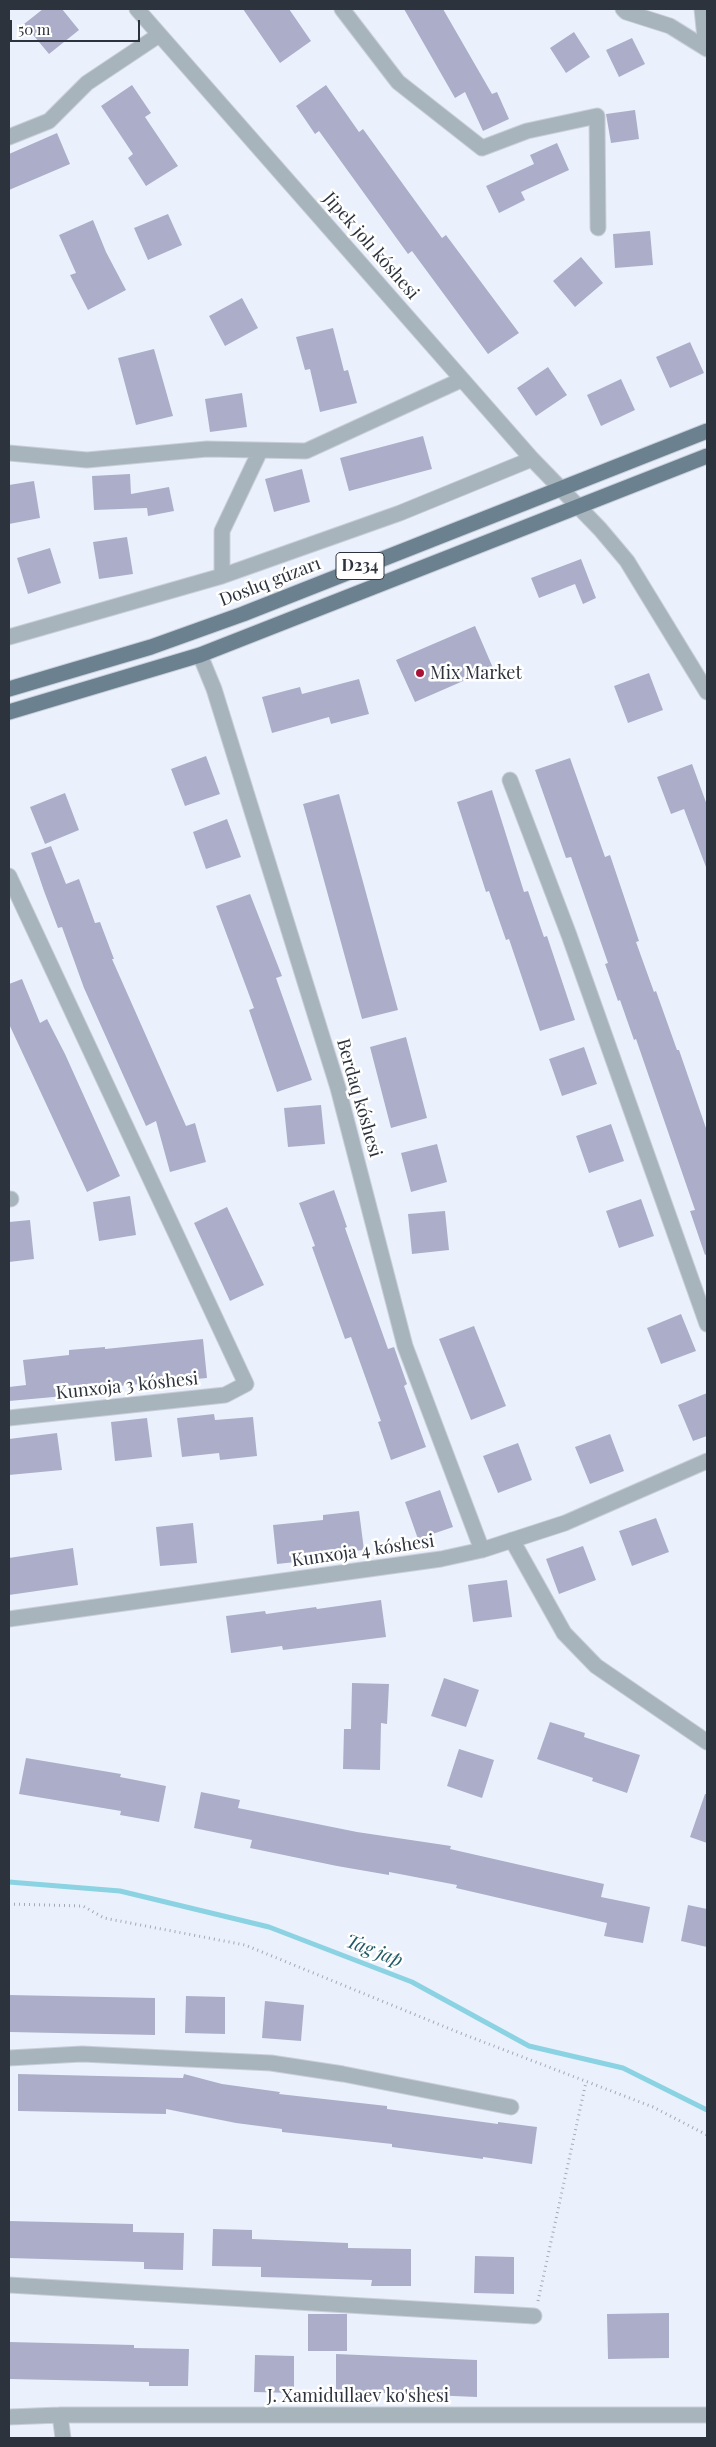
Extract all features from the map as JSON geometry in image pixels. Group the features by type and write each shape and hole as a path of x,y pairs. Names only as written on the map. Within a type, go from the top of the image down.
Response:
{"main road":[{"name":"Doslıq gúzarı","path":"9,689 151,647 243,614 707,431"},
{"name":"D234","path":"9,712 200,655 707,456"}],"street":[{"name":"Jipek jolı kóshesi","path":"137,9 328,225 461,380 628,561 707,692"},
{"path":"342,9 398,82 482,148 527,131 597,116 598,228"},
{"path":"623,9 626,12 670,26 707,48"},
{"path":"702,9 707,48"},
{"path":"9,137 50,121 87,83 160,35"},
{"path":"9,453 87,460 207,449 260,452 306,451 461,380"},
{"path":"222,576 222,532 260,452"},
{"path":"9,637 222,576 400,513 532,459"},
{"name":"Berdaq kóshesi","path":"200,655 214,689 338,1088 405,1346 482,1550"},
{"path":"510,780 569,935 707,1324"},
{"name":"Kunxoja 3 kóshesi","path":"9,876 246,1384 225,1395 9,1418"},
{"name":"Kunxoja 4 kóshesi","path":"9,1619 441,1559 482,1550 565,1523 707,1461"},
{"path":"512,1540 564,1633 596,1666 707,1742"},
{"path":"9,2058 82,2054 271,2063 343,2074 511,2107"},
{"path":"9,2285 534,2316"},
{"path":"60,2415 63,2438"},
{"name":"J. Xamidullaev ko'shesi","path":"9,2417 60,2415 707,2415"}],"path":[{"path":"9,1904 83,1906 104,1918 245,1944 460,2033 653,2107 707,2135"},
{"path":"534,2316 586,2082"}],"building":[{"path":"43,9 62,9 79,30 49,54 24,24"},
{"path":"243,9 289,9 311,41 280,63"},
{"path":"404,9 443,9 492,94 497,92 509,119 483,131 465,92 455,98"},
{"path":"574,32 590,57 566,73 550,48"},
{"path":"632,38 645,64 619,77 606,50"},
{"path":"132,85 151,113 145,117 178,166 146,186 128,158 133,154 101,106"},
{"path":"326,85 359,132 363,129 442,238 446,235 519,333 488,354 412,251 408,254 319,131 315,134 296,106"},
{"path":"635,110 639,139 611,143 606,114"},
{"path":"57,133 70,164 9,190 9,154"},
{"path":"557,143 569,170 521,192 525,200 499,213 486,186 534,164 530,155"},
{"path":"168,214 182,245 148,260 134,228"},
{"path":"93,220 106,252 126,290 88,310 70,275 76,273 59,235"},
{"path":"650,231 653,265 615,268 613,234"},
{"path":"581,257 603,283 575,307 553,281"},
{"path":"242,298 258,328 225,346 209,316"},
{"path":"333,328 344,371 348,370 357,403 320,412 310,369 305,370 296,337"},
{"path":"690,342 704,373 670,388 656,357"},
{"path":"154,349 173,416 136,425 118,358"},
{"path":"548,367 567,395 536,416 517,388"},
{"path":"621,379 635,410 601,426 587,395"},
{"path":"242,393 247,427 210,432 205,399"},
{"path":"423,436 432,469 349,491 340,458"},
{"path":"302,469 310,502 274,512 265,479"},
{"path":"130,474 131,494 169,487 174,511 148,516 147,508 94,510 92,476"},
{"path":"34,481 40,518 9,524 9,485"},
{"path":"127,537 133,574 99,579 93,542"},
{"path":"50,548 61,583 28,594 17,558"},
{"path":"581,559 596,598 583,604 575,584 539,598 531,578"},
{"path":"475,626 493,668 415,702 396,660"},
{"path":"649,673 663,710 628,723 614,686"},
{"path":"359,679 369,714 331,724 329,717 272,733 262,697 300,687 302,694"},
{"path":"206,756 220,794 185,806 171,769"},
{"path":"570,758 605,857 610,855 639,941 636,942 677,1050 679,1050 707,1131 707,1254 705,1255 690,1211 695,1210 636,1039 634,1040 620,1000 618,1001 605,964 608,963 571,857 566,858 535,770"},
{"path":"692,764 707,805 706,867 684,809 671,814 657,777"},
{"path":"492,790 524,892 528,891 544,937 547,936 575,1020 540,1031 509,939 506,940 489,891 486,892 457,802"},
{"path":"65,793 79,830 45,844 30,807"},
{"path":"339,794 398,1010 362,1019 303,804"},
{"path":"227,819 241,857 206,869 193,832"},
{"path":"51,846 66,884 79,879 95,923 100,922 114,959 112,959 186,1126 195,1123 206,1162 170,1172 156,1121 146,1126 84,988 62,927 58,928 31,853"},
{"path":"250,894 282,976 276,978 312,1080 277,1092 249,1010 254,1008 216,906"},
{"path":"22,979 40,1023 47,1019 65,1054 120,1176 87,1192 9,1024 9,984"},
{"path":"406,1037 427,1118 391,1128 370,1047"},
{"path":"584,1047 597,1084 562,1096 549,1059"},
{"path":"321,1105 325,1144 288,1147 284,1108"},
{"path":"611,1124 624,1161 589,1173 576,1136"},
{"path":"437,1144 447,1182 411,1192 401,1153"},
{"path":"334,1190 347,1227 345,1228 388,1349 394,1347 407,1384 404,1386 426,1447 391,1460 378,1422 381,1421 351,1337 345,1339 312,1247 315,1246 299,1203"},
{"path":"130,1196 136,1235 99,1241 93,1202"},
{"path":"641,1199 654,1236 619,1248 606,1211"},
{"path":"227,1207 264,1285 230,1301 194,1223"},
{"path":"445,1211 449,1250 412,1254 408,1214"},
{"path":"30,1220 34,1259 9,1262 9,1222"},
{"path":"681,1314 696,1351 661,1364 647,1328"},
{"path":"474,1326 506,1406 471,1420 439,1339"},
{"path":"203,1339 207,1378 64,1391 65,1396 9,1401 9,1387 26,1385 23,1360 69,1355 69,1350 105,1347 105,1349"},
{"path":"707,1393 707,1436 693,1441 678,1405"},
{"path":"214,1414 215,1420 253,1417 257,1456 220,1460 219,1453 182,1457 177,1418"},
{"path":"147,1418 152,1457 115,1461 111,1422"},
{"path":"57,1433 62,1470 9,1475 9,1439"},
{"path":"610,1434 624,1471 590,1484 575,1447"},
{"path":"518,1443 532,1480 498,1493 483,1456"},
{"path":"440,1490 453,1527 418,1539 405,1502"},
{"path":"359,1511 364,1550 313,1555 314,1560 277,1564 273,1525 323,1520 323,1515"},
{"path":"656,1518 669,1552 632,1566 619,1531"},
{"path":"193,1523 197,1563 160,1566 156,1527"},
{"path":"583,1546 596,1580 559,1594 546,1559"},
{"path":"73,1548 78,1585 9,1595 9,1558"},
{"path":"507,1580 512,1617 473,1622 468,1585"},
{"path":"381,1600 386,1637 283,1650 282,1646 231,1653 226,1616 265,1611 266,1614 316,1607 317,1609"},
{"path":"444,1678 479,1690 466,1727 431,1716"},
{"path":"352,1683 389,1684 387,1724 381,1723 380,1770 343,1769 344,1729 351,1729"},
{"path":"550,1722 585,1733 584,1737 640,1755 627,1793 592,1781 593,1778 537,1759"},
{"path":"459,1749 494,1760 482,1798 447,1786"},
{"path":"26,1758 121,1774 120,1777 166,1786 159,1822 120,1815 121,1811 19,1794"},
{"path":"201,1792 240,1800 238,1808 357,1832 451,1846 450,1849 604,1884 601,1897 650,1907 643,1943 604,1936 607,1923 456,1888 457,1885 389,1872 389,1875 337,1866 250,1848 252,1840 194,1828"},
{"path":"705,1794 707,1794 707,1843 690,1837"},
{"path":"688,1905 707,1909 707,1947 681,1941"},
{"path":"9,1995 155,1998 155,2035 9,2032"},
{"path":"186,1996 225,1997 225,2034 185,2033"},
{"path":"265,2001 304,2005 301,2041 262,2038"},
{"path":"18,2074 183,2078 184,2074 222,2084 280,2092 279,2094 387,2106 387,2109 498,2124 498,2122 537,2127 532,2164 392,2147 392,2144 282,2132 282,2129 236,2123 166,2109 166,2114 18,2111"},
{"path":"9,2221 133,2224 133,2232 184,2233 183,2270 144,2269 144,2262 9,2258"},
{"path":"213,2229 252,2230 252,2239 348,2243 348,2248 411,2249 411,2286 371,2286 372,2280 261,2277 261,2267 212,2266"},
{"path":"475,2256 514,2257 514,2294 474,2293"},
{"path":"669,2313 669,2358 608,2359 607,2314"},
{"path":"308,2314 347,2314 347,2351 308,2351"},
{"path":"9,2342 134,2345 134,2348 189,2349 188,2386 149,2386 149,2382 9,2379"},
{"path":"336,2354 477,2360 477,2397 336,2391"},
{"path":"255,2355 294,2356 294,2393 254,2392"}],"waterway":[{"name":"Tag jap","path":"9,1882 120,1891 269,1927 412,1982 529,2046 623,2068 707,2110"}],"place":[{"name":"Mix Market","path":"420,673"}]}
